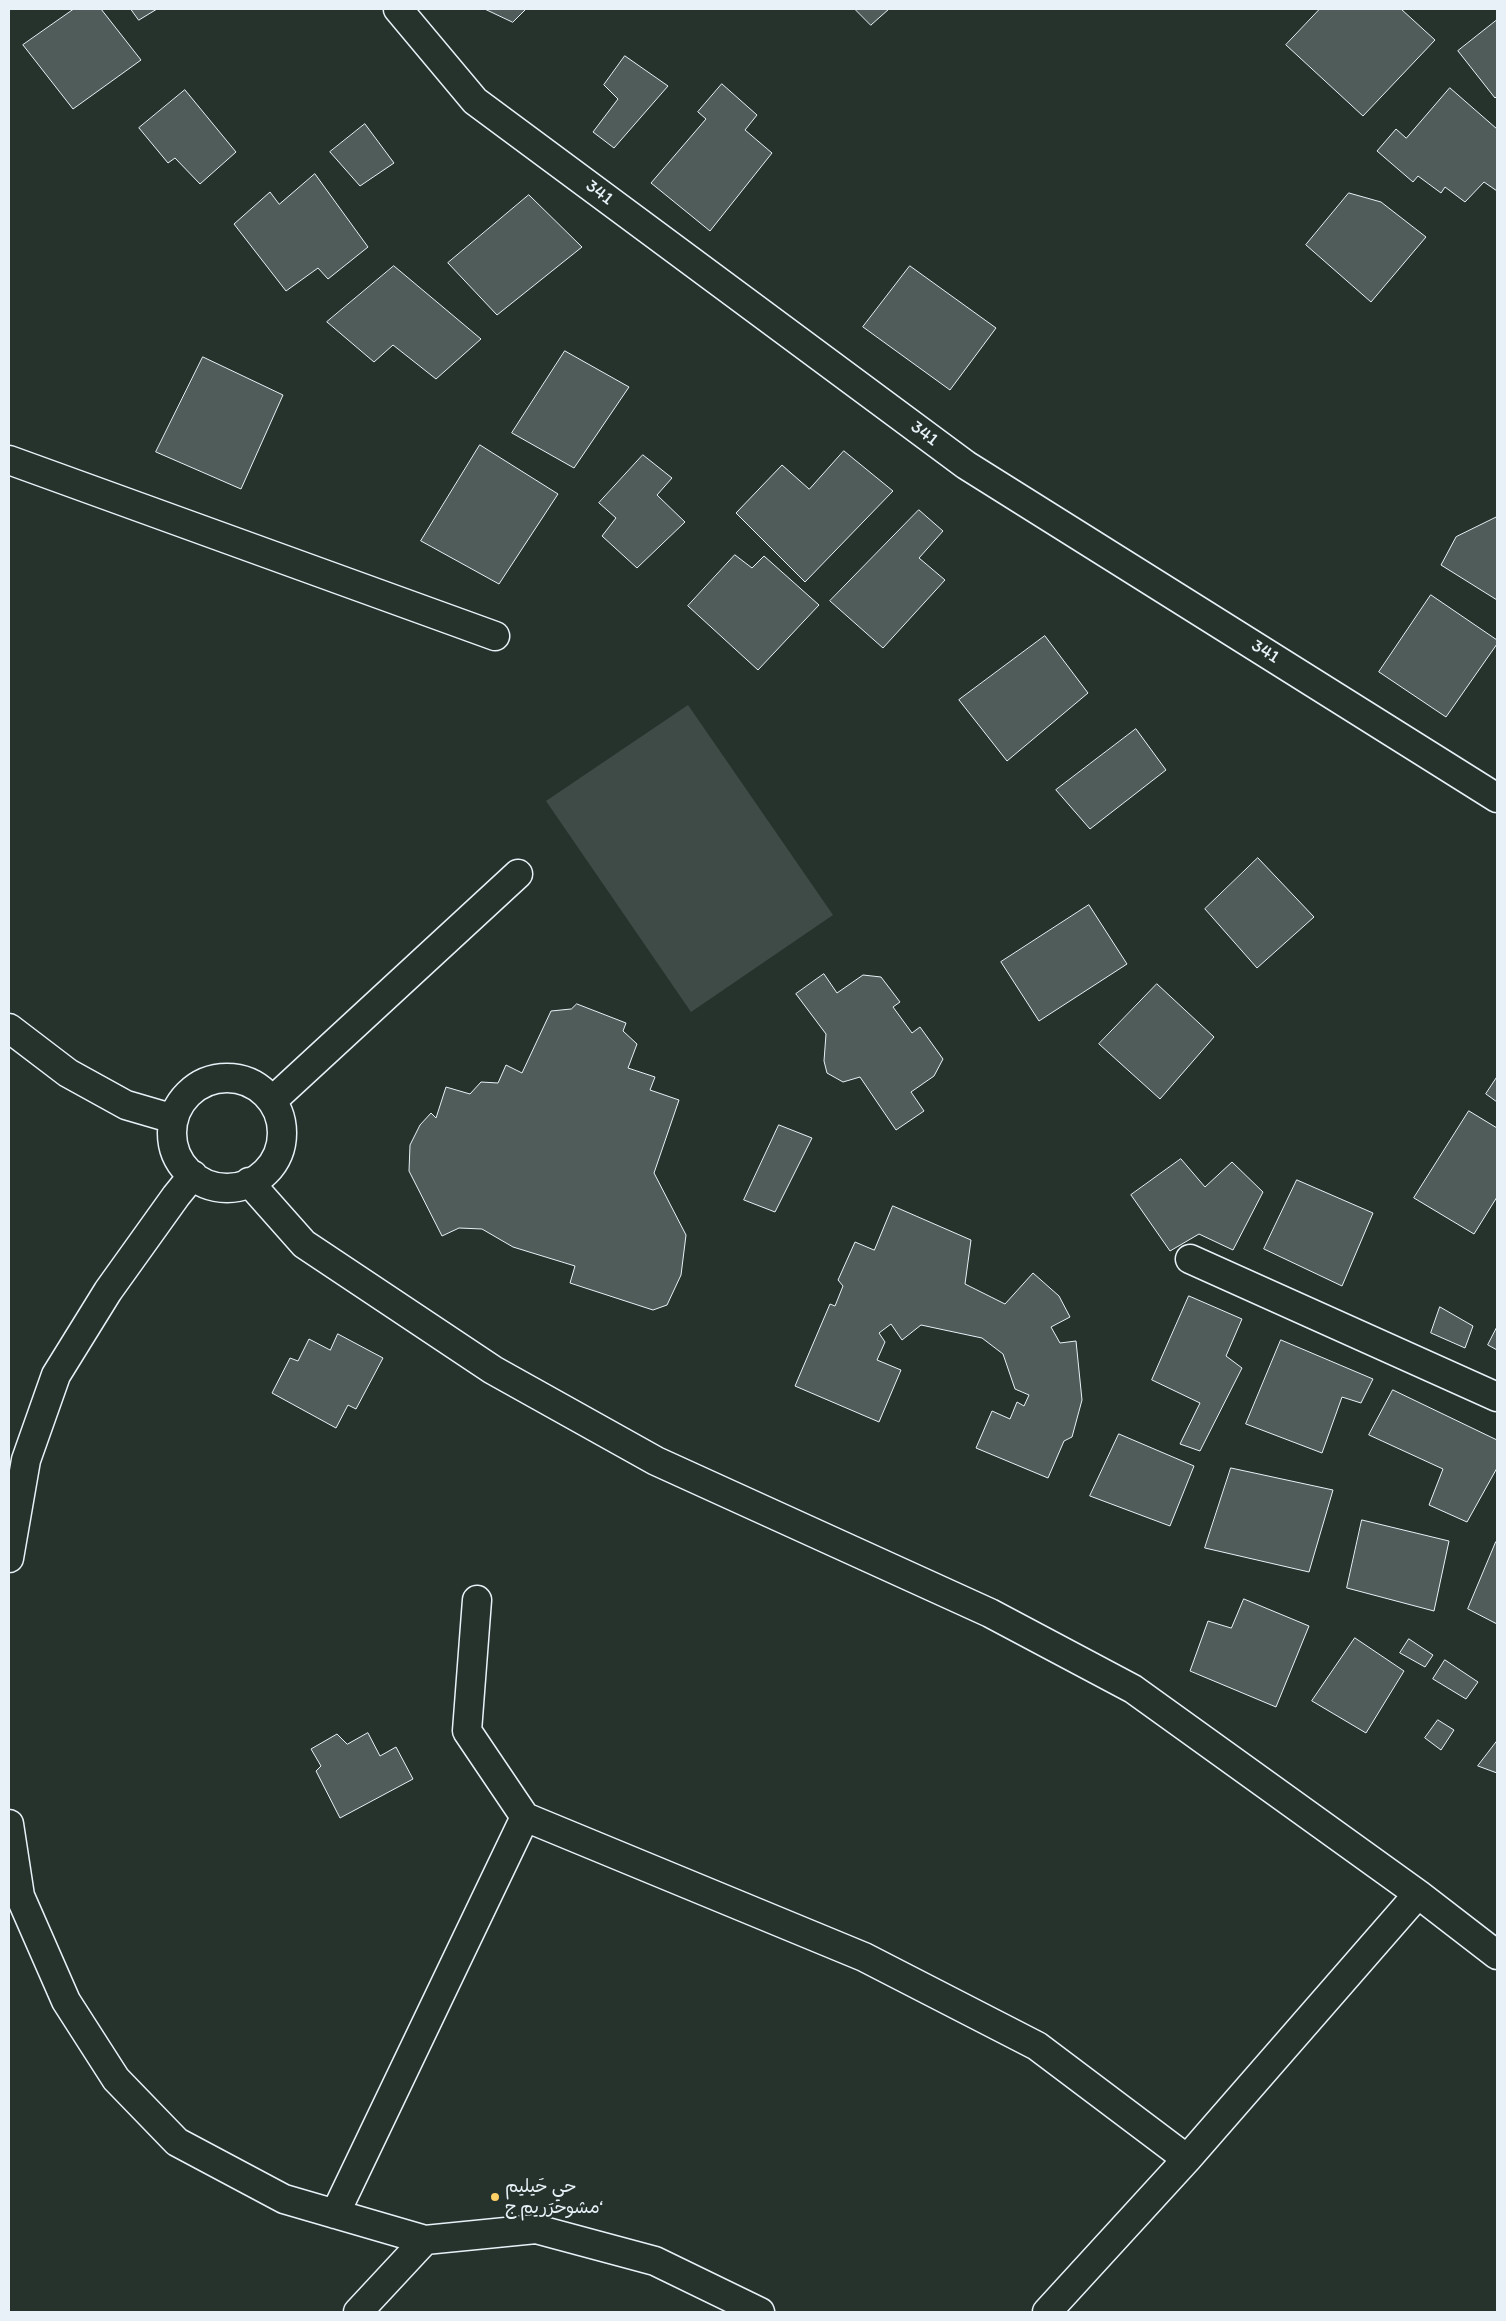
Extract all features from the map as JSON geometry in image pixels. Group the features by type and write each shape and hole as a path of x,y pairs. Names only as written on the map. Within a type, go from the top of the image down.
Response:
{"street":[{"name":"341","path":"398,9 475,101 966,465 1497,798"},
{"path":"9,460 496,636"},
{"path":"272,1101 518,874"},
{"path":"9,1028 76,1078 126,1105 174,1119"},
{"path":"227,1078 244,1080 260,1088 272,1101 280,1116 282,1133 280,1150 272,1166 259,1178 242,1186 223,1188 204,1183 193,1175 178,1156 172,1138 174,1119 181,1102 194,1088 210,1080 227,1078"},
{"path":"9,1558 26,1460 56,1375 108,1291 193,1175"},
{"path":"249,1182 304,1244 493,1370 656,1461 990,1613 1133,1689 1418,1894 1497,1955"},
{"path":"1190,1259 1497,1397"},
{"path":"477,1600 467,1731 526,1817 855,1953 1037,2046 1186,2159"},
{"path":"335,2214 526,1817"},
{"path":"9,1824 20,1896 66,2002 116,2078 177,2142 284,2199 335,2214 425,2240 536,2229 656,2261 760,2312"},
{"path":"1047,2312 1186,2159 1418,1894"},
{"path":"358,2312 425,2240"}],"shaded area":[{"path":"688,705 833,915 691,1012 546,801"}],"building":[{"path":"74,9 101,9 141,60 73,109 23,45"},
{"path":"131,9 157,9 139,20"},
{"path":"485,9 526,9 513,22"},
{"path":"855,9 889,9 871,25"},
{"path":"1320,9 1401,9 1435,40 1363,116 1286,45"},
{"path":"1497,20 1497,96 1495,98 1458,51"},
{"path":"625,56 668,86 614,148 593,132 618,99 604,85"},
{"path":"722,84 757,115 745,130 772,153 710,231 651,183 706,119 698,112"},
{"path":"1450,88 1497,129 1497,191 1484,182 1465,202 1445,187 1441,193 1418,176 1413,182 1377,151 1396,129 1406,138"},
{"path":"185,90 236,152 200,184 175,158 168,163 139,128"},
{"path":"365,124 394,163 360,186 330,152"},
{"path":"315,174 368,247 328,279 318,268 286,291 234,224 270,192 279,204"},
{"path":"1349,193 1381,202 1426,237 1371,302 1306,245"},
{"path":"529,195 582,247 497,315 448,263"},
{"path":"394,266 481,339 436,379 393,345 374,362 327,322"},
{"path":"910,266 996,328 950,390 863,327"},
{"path":"565,351 629,387 574,468 512,433"},
{"path":"203,357 283,395 241,489 156,452"},
{"path":"480,445 558,494 499,584 421,541"},
{"path":"844,451 893,491 805,582 736,513 782,465 809,489"},
{"path":"643,455 672,478 657,495 685,522 637,568 602,536 616,518 599,503"},
{"path":"919,510 943,531 919,558 945,580 883,648 830,601"},
{"path":"1497,517 1497,600 1441,565 1456,537"},
{"path":"735,555 752,568 764,556 819,605 758,670 688,606"},
{"path":"1431,595 1497,640 1497,644 1446,717 1379,672"},
{"path":"1045,636 1088,693 1007,761 959,700"},
{"path":"1136,729 1166,770 1090,829 1056,790"},
{"path":"1258,858 1314,917 1257,968 1205,909"},
{"path":"1089,905 1127,964 1039,1021 1001,962"},
{"path":"824,974 837,993 863,975 881,977 900,1002 893,1007 912,1033 920,1027 943,1059 934,1076 911,1092 924,1111 896,1130 860,1077 843,1082 827,1073 824,1061 826,1034 796,994"},
{"path":"1157,984 1214,1037 1160,1099 1099,1044"},
{"path":"577,1004 626,1023 623,1031 637,1044 628,1068 655,1077 650,1090 679,1100 654,1173 686,1235 681,1275 667,1305 653,1310 570,1283 575,1266 513,1247 482,1229 459,1228 442,1236 409,1171 410,1145 420,1125 431,1113 436,1118 446,1087 470,1094 481,1082 498,1083 506,1065 522,1073 551,1011 571,1009"},
{"path":"1497,1077 1497,1102 1486,1094"},
{"path":"1469,1111 1497,1128 1497,1197 1474,1234 1414,1198"},
{"path":"779,1125 812,1138 775,1212 744,1200"},
{"path":"1181,1159 1205,1187 1232,1162 1263,1192 1233,1250 1199,1234 1170,1251 1131,1195"},
{"path":"1297,1180 1373,1213 1342,1286 1264,1249"},
{"path":"893,1206 971,1240 965,1284 1005,1304 1033,1273 1059,1296 1070,1317 1051,1327 1060,1343 1076,1341 1082,1400 1072,1437 1064,1441 1048,1478 976,1448 992,1411 1010,1419 1017,1402 1024,1406 1029,1395 1015,1389 1003,1354 982,1338 921,1325 902,1340 891,1324 879,1333 885,1342 877,1360 901,1370 879,1422 795,1386 830,1304 835,1306 843,1286 838,1280 855,1242 874,1250"},
{"path":"1189,1296 1242,1319 1226,1356 1242,1368 1200,1451 1180,1444 1200,1403 1152,1380"},
{"path":"1440,1307 1473,1326 1465,1348 1431,1333"},
{"path":"1497,1327 1497,1350 1488,1345"},
{"path":"338,1334 383,1358 356,1409 348,1405 336,1428 272,1393 290,1358 298,1361 309,1339 330,1350"},
{"path":"1281,1340 1373,1379 1361,1403 1342,1397 1322,1453 1246,1424"},
{"path":"1393,1390 1497,1440 1497,1468 1467,1522 1429,1505 1443,1469 1369,1435"},
{"path":"1119,1434 1194,1466 1170,1526 1090,1496"},
{"path":"1231,1468 1333,1490 1309,1572 1205,1548"},
{"path":"1362,1520 1449,1541 1434,1611 1347,1588"},
{"path":"1497,1543 1497,1624 1468,1609"},
{"path":"1244,1599 1309,1626 1276,1707 1190,1671 1208,1621 1231,1628"},
{"path":"1355,1638 1404,1671 1366,1733 1312,1701"},
{"path":"1409,1639 1433,1655 1425,1667 1400,1653"},
{"path":"1445,1660 1478,1682 1466,1699 1433,1679"},
{"path":"1438,1720 1454,1730 1441,1750 1425,1738"},
{"path":"368,1733 380,1756 396,1747 413,1779 340,1818 316,1771 321,1766 311,1749 337,1734 347,1744"},
{"path":"1497,1741 1497,1773 1478,1766"}],"place":[{"name":"حي حَيليم مشوحرَريم ج‘","path":"495,2197"}]}
